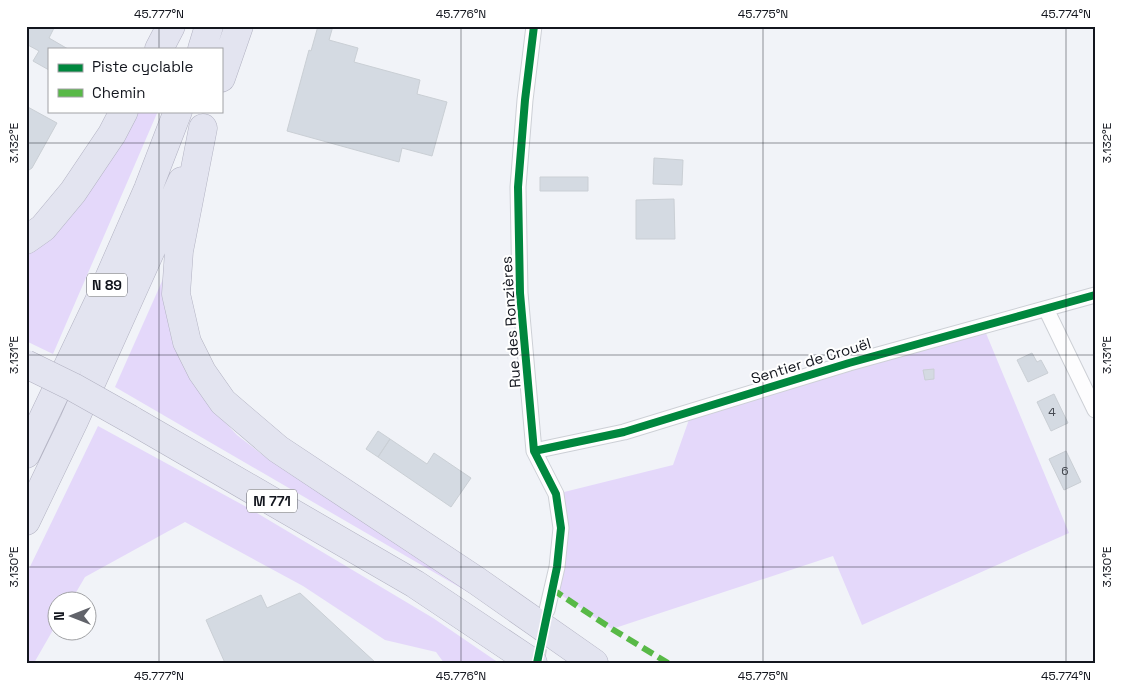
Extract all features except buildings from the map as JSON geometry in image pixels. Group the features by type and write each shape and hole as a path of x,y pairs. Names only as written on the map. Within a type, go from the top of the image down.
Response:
{"highway":[{"path":"160,48 171,26"},
{"path":"202,48 209,26"},
{"path":"222,75 240,26"},
{"path":"26,240 42,228 73,192 112,134 123,112"},
{"name":"N 89","path":"26,454 99,301 148,189 178,112"},
{"path":"206,120 179,251 176,294 187,342 202,372 223,402 278,449 477,581 594,663"},
{"name":"N 89","path":"26,521 78,412 187,171 206,120"},
{"name":"M 771","path":"26,364 73,387 130,419 415,584 534,663"},
{"name":"M 771","path":"415,584 495,617 568,663"}],"street":[{"name":"Rue des Ronzières","path":"534,26 525,100 518,187 520,293 534,452 556,494 561,528 556,567 547,610"},
{"name":"Sentier de Crouël","path":"534,452 624,432 849,364 1095,295"},
{"path":"1046,309 1095,410"}],"shaded area":[{"path":"132,112 158,112 53,354 26,341 26,251"},
{"path":"167,270 214,411 237,435 264,456 297,474 402,544 473,595 115,387"},
{"path":"983,326 1069,533 862,625 833,556 612,629 552,589 556,494 673,465 692,411"},
{"path":"98,426 252,510 433,618 499,663 444,663 436,652 385,640 303,586 185,522 85,577 76,592 48,592 48,639 34,663 26,663 26,575"}],"tunnel":[{"path":"537,663 544,624"}],"marked path":[{"path":"552,589 668,663"}],"cycle path":[{"path":"534,26 525,100 518,187 520,293 534,451 556,494 561,528 557,567 537,663"},
{"path":"534,451 624,432 849,363 1095,295"}]}
